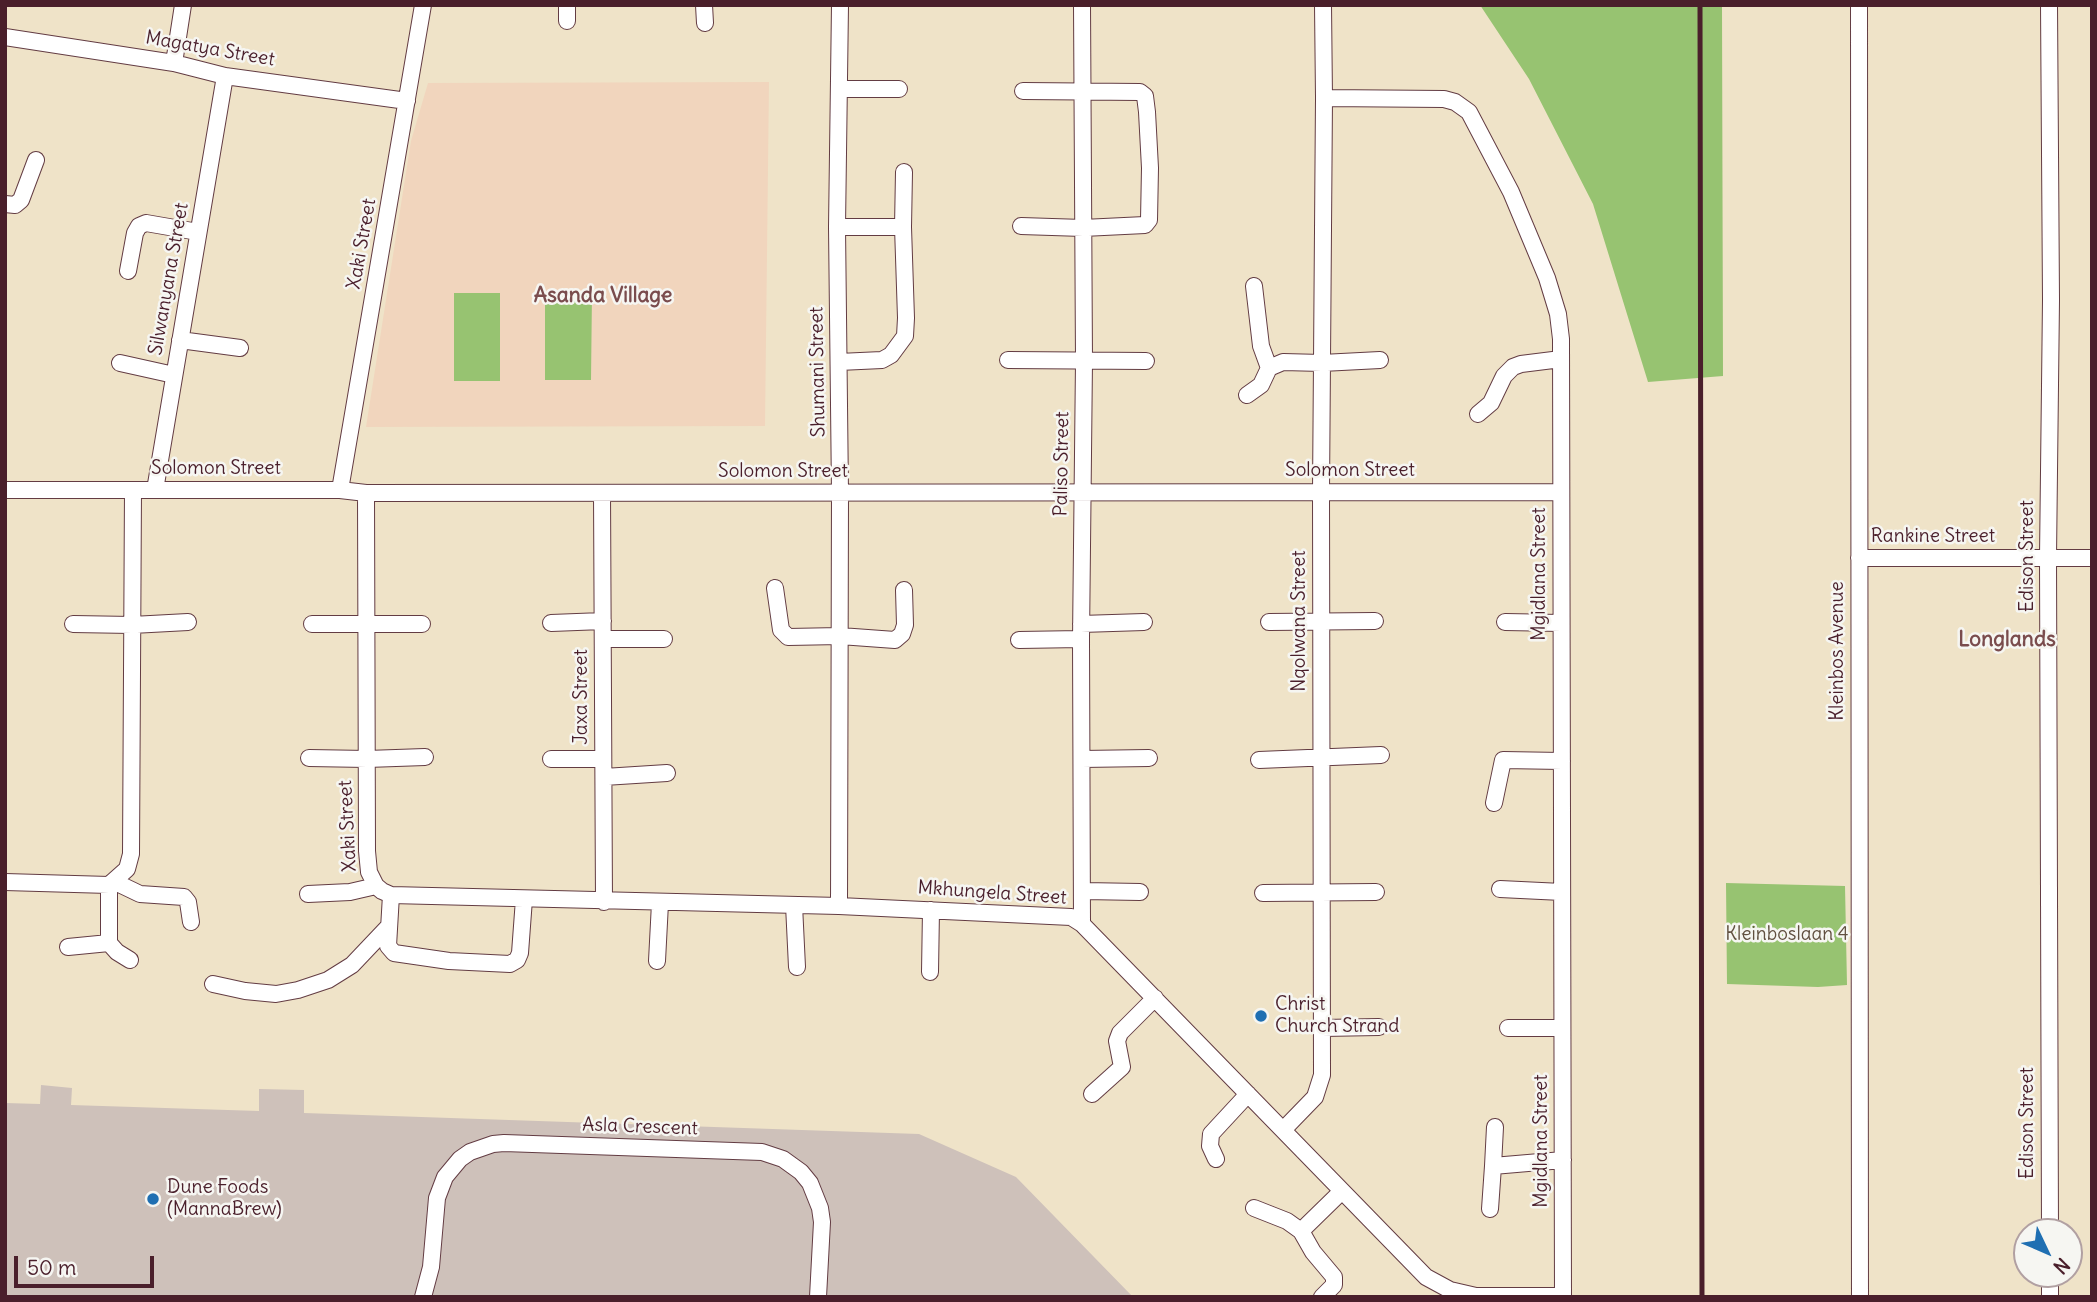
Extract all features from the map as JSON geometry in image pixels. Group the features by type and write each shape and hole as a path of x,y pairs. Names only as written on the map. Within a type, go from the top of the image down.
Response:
{"street":[{"path":"174,63 183,5"},
{"name":"Xaki Street","path":"341,491 423,5"},
{"path":"704,5 705,23"},
{"name":"Shumani Street","path":"839,906 840,493 837,228 840,5"},
{"name":"Paliso Street","path":"1082,5 1082,923"},
{"path":"1323,5 1324,97"},
{"name":"Kleinbos Avenue","path":"1859,5 1860,1297"},
{"name":"Edison Street","path":"2049,5 2050,1218"},
{"name":"Magatya Street","path":"5,37 174,63 225,76 407,101"},
{"name":"Silwanyana Street","path":"155,490 225,76"},
{"path":"839,89 899,89"},
{"path":"1021,226 1083,228 1138,226 1147,222 1150,168 1144,96 1136,91 1023,91"},
{"name":"Mgidlana Street","path":"1324,97 1444,99 1455,102 1469,113 1511,192 1548,278 1558,314 1561,359 1563,1296"},
{"name":"Nqolwana Street","path":"1283,1130 1318,1091 1322,1075 1321,492 1324,97"},
{"path":"5,204 15,205 21,201 36,160"},
{"path":"839,362 882,360 891,355 902,342 906,318 904,172"},
{"path":"128,271 135,233 139,226 146,223 198,232"},
{"path":"837,228 903,228"},
{"path":"1254,286 1261,345 1269,368"},
{"path":"180,340 240,348"},
{"path":"1478,414 1490,403 1504,376 1513,367 1561,359"},
{"path":"1008,360 1146,361"},
{"path":"1247,395 1261,385 1269,368 1283,362 1380,360"},
{"path":"120,363 174,375"},
{"name":"Solomon Street","path":"5,490 366,493 1561,492"},
{"path":"130,960 109,943 112,884 127,869 131,854 132,490"},
{"name":"Xaki Street","path":"366,493 367,851 369,872 376,886 391,895"},
{"name":"Jaxa Street","path":"602,493 604,902"},
{"name":"Rankine Street","path":"1859,558 2092,558"},
{"path":"775,589 779,622 784,634 793,638 899,638 905,625 904,590"},
{"path":"551,624 603,621"},
{"path":"1269,622 1375,621"},
{"path":"73,624 188,622"},
{"path":"1019,640 1143,622"},
{"path":"1505,622 1561,624"},
{"path":"312,624 422,624"},
{"path":"603,639 664,639"},
{"path":"1259,760 1381,755"},
{"path":"309,758 367,760 425,757"},
{"path":"1082,759 1149,758"},
{"path":"551,759 603,759"},
{"path":"1494,803 1503,760 1562,761"},
{"path":"604,777 667,773"},
{"path":"5,882 112,884 140,894 184,897 188,902 191,922"},
{"path":"308,894 350,892 376,886"},
{"path":"1500,889 1562,892"},
{"path":"1083,891 1140,892"},
{"path":"1263,893 1376,892"},
{"path":"391,895 388,946 394,953 449,961 510,964 517,960 520,953 524,900"},
{"name":"Mkhungela Street","path":"391,895 839,906 1071,917 1082,923 1416,1268 1437,1284 1476,1296 1563,1296"},
{"path":"657,961 660,903"},
{"path":"794,905 797,967"},
{"path":"930,972 931,910"},
{"path":"213,984 276,994 308,987 328,980 352,965 389,926"},
{"path":"68,947 109,943"},
{"path":"1092,1094 1122,1067 1117,1041 1120,1034 1155,998"},
{"path":"1322,1028 1379,1027"},
{"path":"1508,1028 1562,1028"},
{"path":"1216,1159 1210,1146 1211,1134 1248,1094"},
{"path":"1490,1209 1494,1127"},
{"name":"Asla Crescent","path":"423,1297 431,1267 437,1198 445,1177 460,1159 481,1147 504,1143 772,1154 793,1165 810,1183 816,1195 822,1222 818,1297"},
{"path":"1493,1166 1563,1160"},
{"path":"1301,1231 1342,1191"},
{"path":"1254,1208 1287,1221 1301,1231 1313,1252 1334,1277 1334,1284 1322,1297"},
{"name":"Asla Crescent","path":"431,1267 436,1297"},
{"path":"1425,1297 1437,1284"}],"shaded area":[{"path":"769,82 765,426 366,427 411,141 428,83"},
{"path":"41,1085 72,1088 71,1105 259,1111 259,1089 304,1090 304,1113 919,1134 1016,1177 1133,1297 5,1297 5,1103 40,1104"}],"green space":[{"path":"1480,5 1722,5 1723,376 1648,382 1593,204 1529,79"},
{"path":"545,292 592,292 591,380 545,380"},
{"path":"454,293 500,293 500,381 454,381"},
{"name":"Kleinboslaan 4","path":"1726,883 1845,886 1847,985 1818,987 1727,984"}],"railway":[{"path":"1700,5 1702,1297"}],"place":[{"name":"Christ Church Strand","path":"1261,1016"},
{"name":"Dune Foods (MannaBrew)","path":"153,1199"}],"district":[{"name":"Asanda Village","path":"603,296"},
{"name":"Longlands","path":"2007,640"}]}
